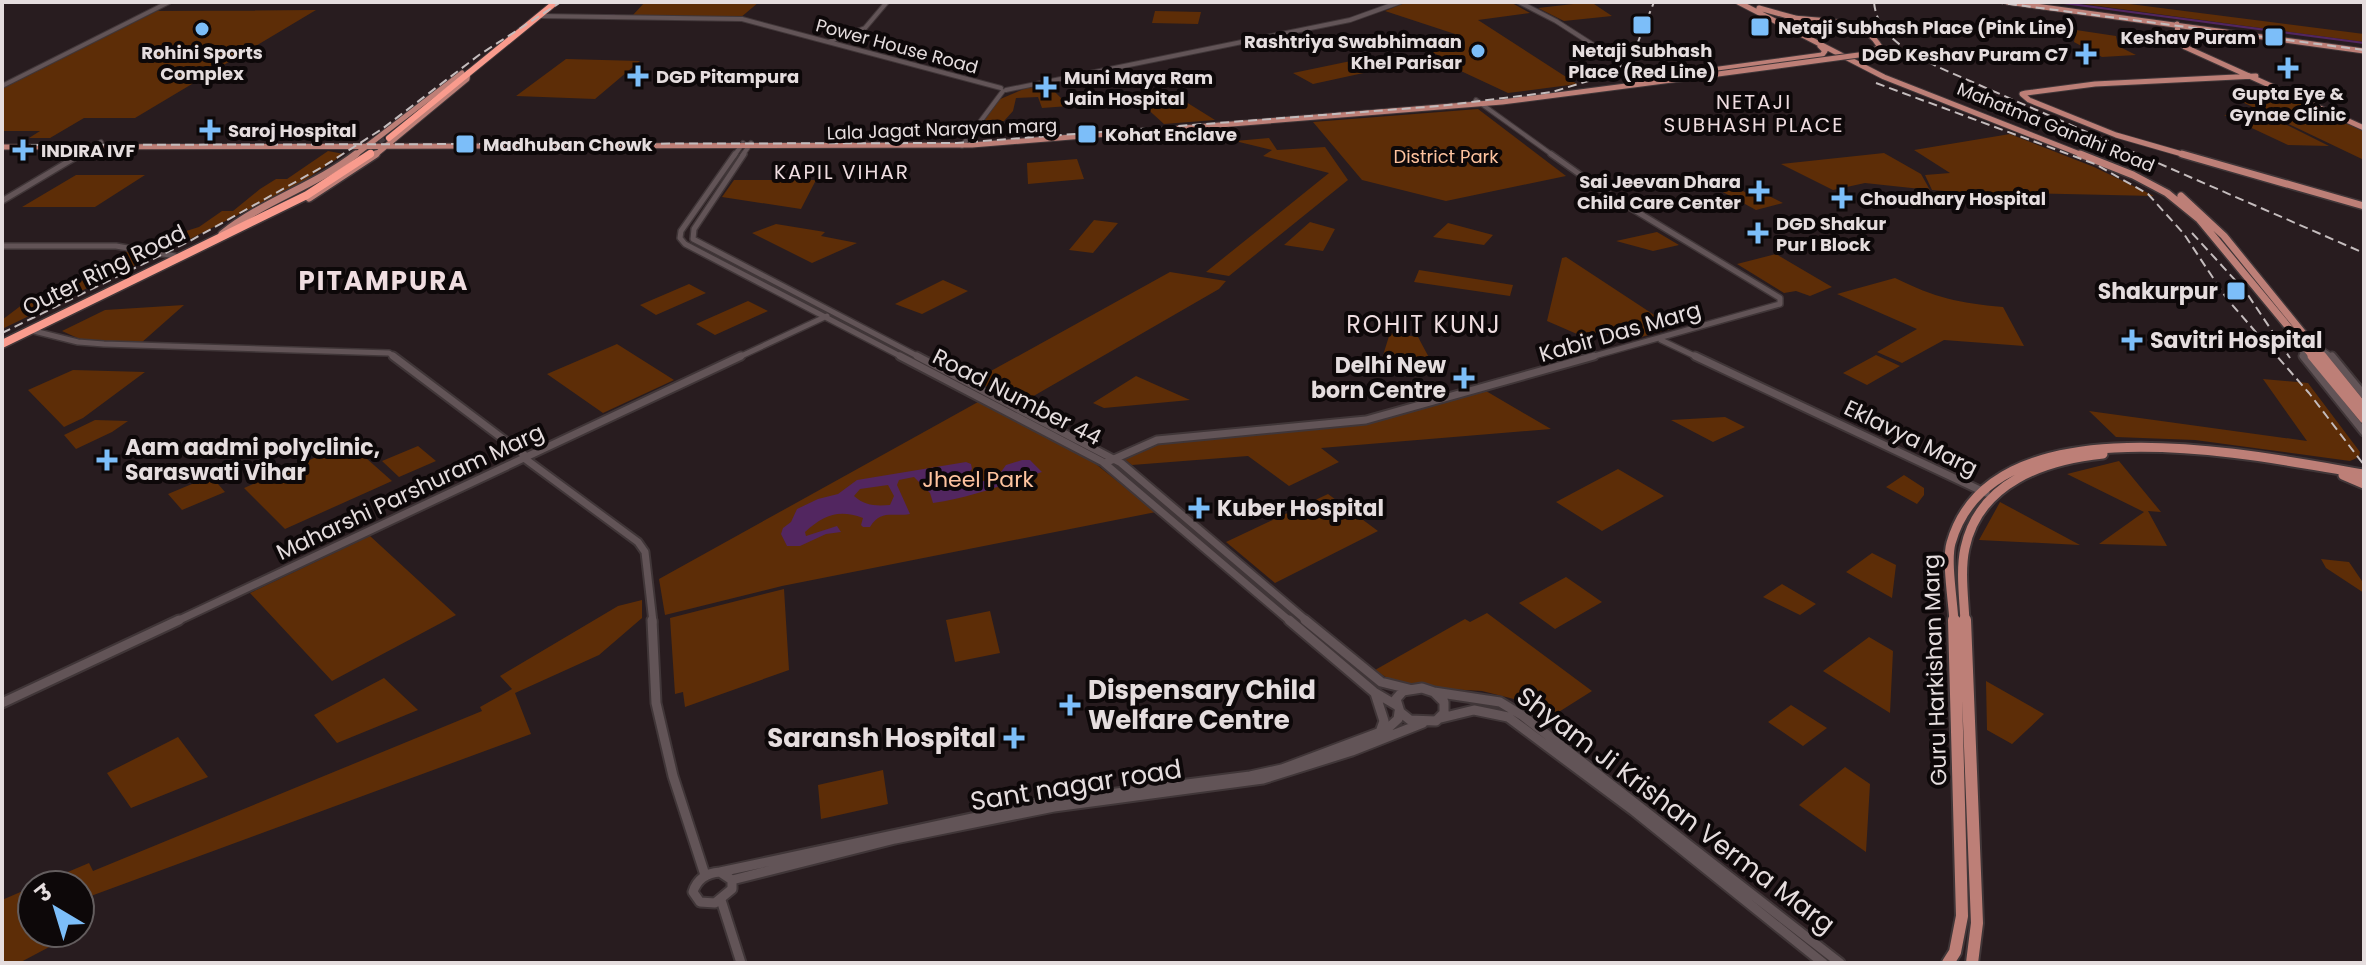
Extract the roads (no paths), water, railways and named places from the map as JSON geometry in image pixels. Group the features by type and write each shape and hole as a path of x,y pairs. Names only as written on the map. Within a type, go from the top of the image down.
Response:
{"highway":[{"path":"386,138 550,2"},
{"path":"465,73 542,16 556,2"},
{"path":"219,237 307,195 369,151"},
{"name":"Outer Ring Road","path":"2,341 219,237"},
{"name":"Outer Ring Road","path":"2,341 219,237"}],"main road":[{"name":"Mahatma Gandhi Road","path":"1741,2 1881,76 2133,175 2167,193 2199,219 2304,341"},
{"name":"Mahatma Gandhi Road","path":"1741,2 1888,74 2138,173 2175,192 2209,220 2304,341"},
{"path":"2007,2 2364,50"},
{"path":"2019,2 2364,50"},
{"path":"1711,73 1866,54 1880,47 1871,34 1857,26 1795,18 1752,6"},
{"path":"1840,24 1859,30 1872,39 1875,46 1863,52 1711,73 1824,54 1825,51 1808,29 1813,25 1840,24"},
{"path":"2181,26 2187,44 2364,126"},
{"path":"1809,57 1819,62"},
{"path":"1711,73 1842,62 1881,76"},
{"path":"386,138 380,140 395,138 429,111 467,79 465,73"},
{"name":"Lala Jagat Narayan marg","path":"1548,94 1711,73"},
{"name":"Lala Jagat Narayan marg","path":"369,151 402,142 746,146 963,143 1403,109 1711,73"},
{"path":"2250,75 2095,84 2028,96 2118,135 2291,187 2364,205"},
{"path":"350,142 369,151 402,142 429,111"},
{"path":"2,144 369,151 386,148 386,138"},
{"path":"219,237 238,221 369,151 386,138"},
{"path":"369,151 386,138"},
{"path":"2,144 350,142 386,138 402,142"},
{"path":"2304,341 2309,353 2364,419"},
{"path":"2304,341 2320,354 2364,408"},
{"name":"Guru Harkishan Marg","path":"1948,963 1955,952 1962,916 1953,587 1949,549 1960,516 1979,489 2009,471 2036,460 2067,452 2115,447 2180,448 2364,476"},
{"name":"Guru Harkishan Marg","path":"1972,963 1977,923 1964,559 1966,542 1975,521 1992,495 2010,481 2044,465 2098,454 2184,453 2341,472"}],"street":[{"path":"2,84 167,2"},
{"path":"825,42 865,28 885,2"},
{"path":"963,143 1001,90 1348,20 1397,2"},
{"path":"1517,3 1568,30 1640,75 1662,78"},
{"name":"Power House Road","path":"542,16 734,19 1001,90"},
{"path":"1568,30 1644,80"},
{"name":"Kabir Das Marg","path":"1107,460 1154,436 1364,417 1660,338 1773,304 1777,300 1594,187 1476,102"},
{"path":"2,201 101,142"},
{"name":"Road Number 44","path":"746,146 681,231 682,241 1135,473 1363,669 1381,682 1409,689"},
{"path":"2,246 116,246 175,256"},
{"name":"Maharshi Parshuram Marg","path":"2,703 829,314"},
{"path":"30,330 78,342 104,344 389,353 638,542 645,552 656,654 656,703 673,776 705,875"},
{"name":"Eklavya Marg","path":"1660,338 1992,495"},
{"path":"2364,395 2332,356 2304,341 2301,354 2364,432"},
{"name":"Road Number 44","path":"1107,460 1374,692 1398,708"},
{"path":"1422,688 1434,692 1445,707 1441,718 1423,723 1409,720 1398,708 1399,695 1409,689 1422,688"},
{"path":"1374,692 1382,706 1384,721 1380,732"},
{"name":"Shyam Ji Krishan Verma Marg","path":"1434,692 1500,702 1523,716 1840,963"},
{"name":"Sant nagar road","path":"720,872 1046,802 1250,776 1282,769 1380,732 1398,719 1398,708"},
{"name":"Shyam Ji Krishan Verma Marg","path":"1441,718 1471,708 1491,709 1508,717 1634,811 1823,963"},
{"name":"Sant nagar road","path":"732,880 895,839 1043,809 1263,779 1352,751 1423,723"},
{"path":"720,872 732,880 732,889 721,900 706,904 695,898 695,886 705,875 720,872"},
{"path":"721,900 741,963"}],"waterway":[{"path":"2056,2 2364,43"},
{"path":"607,15 614,15"}],"tunnel":[{"path":"365,153 384,138"}],"railway":[{"path":"358,144 479,55 561,2"},
{"path":"358,144 957,143 1440,106 1552,92 1608,75 1626,63 1634,52 1654,2"},
{"path":"1874,2 1876,14 1888,34 1906,49 1938,67 2364,253"},
{"path":"1994,2 2364,50"},
{"path":"1876,83 2095,164 2148,194 2184,234 2227,299 2309,393 2364,465"},
{"path":"2,333 188,242 358,144"},
{"path":"31,145 358,144"},
{"path":"2192,233 2246,292 2290,358"}],"place":[{"name":"Netaji Subhash Place (Red Line)","path":"1642,25"},
{"name":"Netaji Subhash Place (Pink Line)","path":"1760,27"},
{"name":"Rohini Sports Complex","path":"202,29"},
{"name":"Keshav Puram","path":"2274,37"},
{"name":"Rashtriya Swabhimaan Khel Parisar","path":"1478,51"},
{"name":"DGD Keshav Puram C7","path":"2086,54"},
{"name":"Gupta Eye & Gynae Clinic","path":"2288,68"},
{"name":"DGD Pitampura","path":"638,76"},
{"name":"Muni Maya Ram Jain Hospital","path":"1046,87"},
{"name":"Saroj Hospital","path":"210,130"},
{"name":"Kohat Enclave","path":"1087,134"},
{"name":"Madhuban Chowk","path":"465,144"},
{"name":"INDIRA IVF","path":"23,150"},
{"name":"Sai Jeevan Dhara Child Care Center","path":"1759,191"},
{"name":"Choudhary Hospital","path":"1842,198"},
{"name":"DGD Shakur Pur I Block","path":"1758,233"},
{"name":"Shakurpur","path":"2236,291"},
{"name":"Savitri Hospital","path":"2132,340"},
{"name":"Delhi New born Centre","path":"1464,378"},
{"name":"Aam aadmi polyclinic, Saraswati Vihar","path":"107,460"},
{"name":"Kuber Hospital","path":"1199,508"},
{"name":"Dispensary Child Welfare Centre","path":"1070,705"},
{"name":"Saransh Hospital","path":"1014,738"}],"district":[{"name":"NETAJI SUBHASH PLACE","path":"1754,114"},
{"name":"KAPIL VIHAR","path":"842,172"},
{"name":"PITAMPURA","path":"384,281"},
{"name":"ROHIT KUNJ","path":"1424,324"}],"park label":[{"name":"District Park","path":"1446,156"},
{"name":"Jheel Park","path":"978,479"}]}
